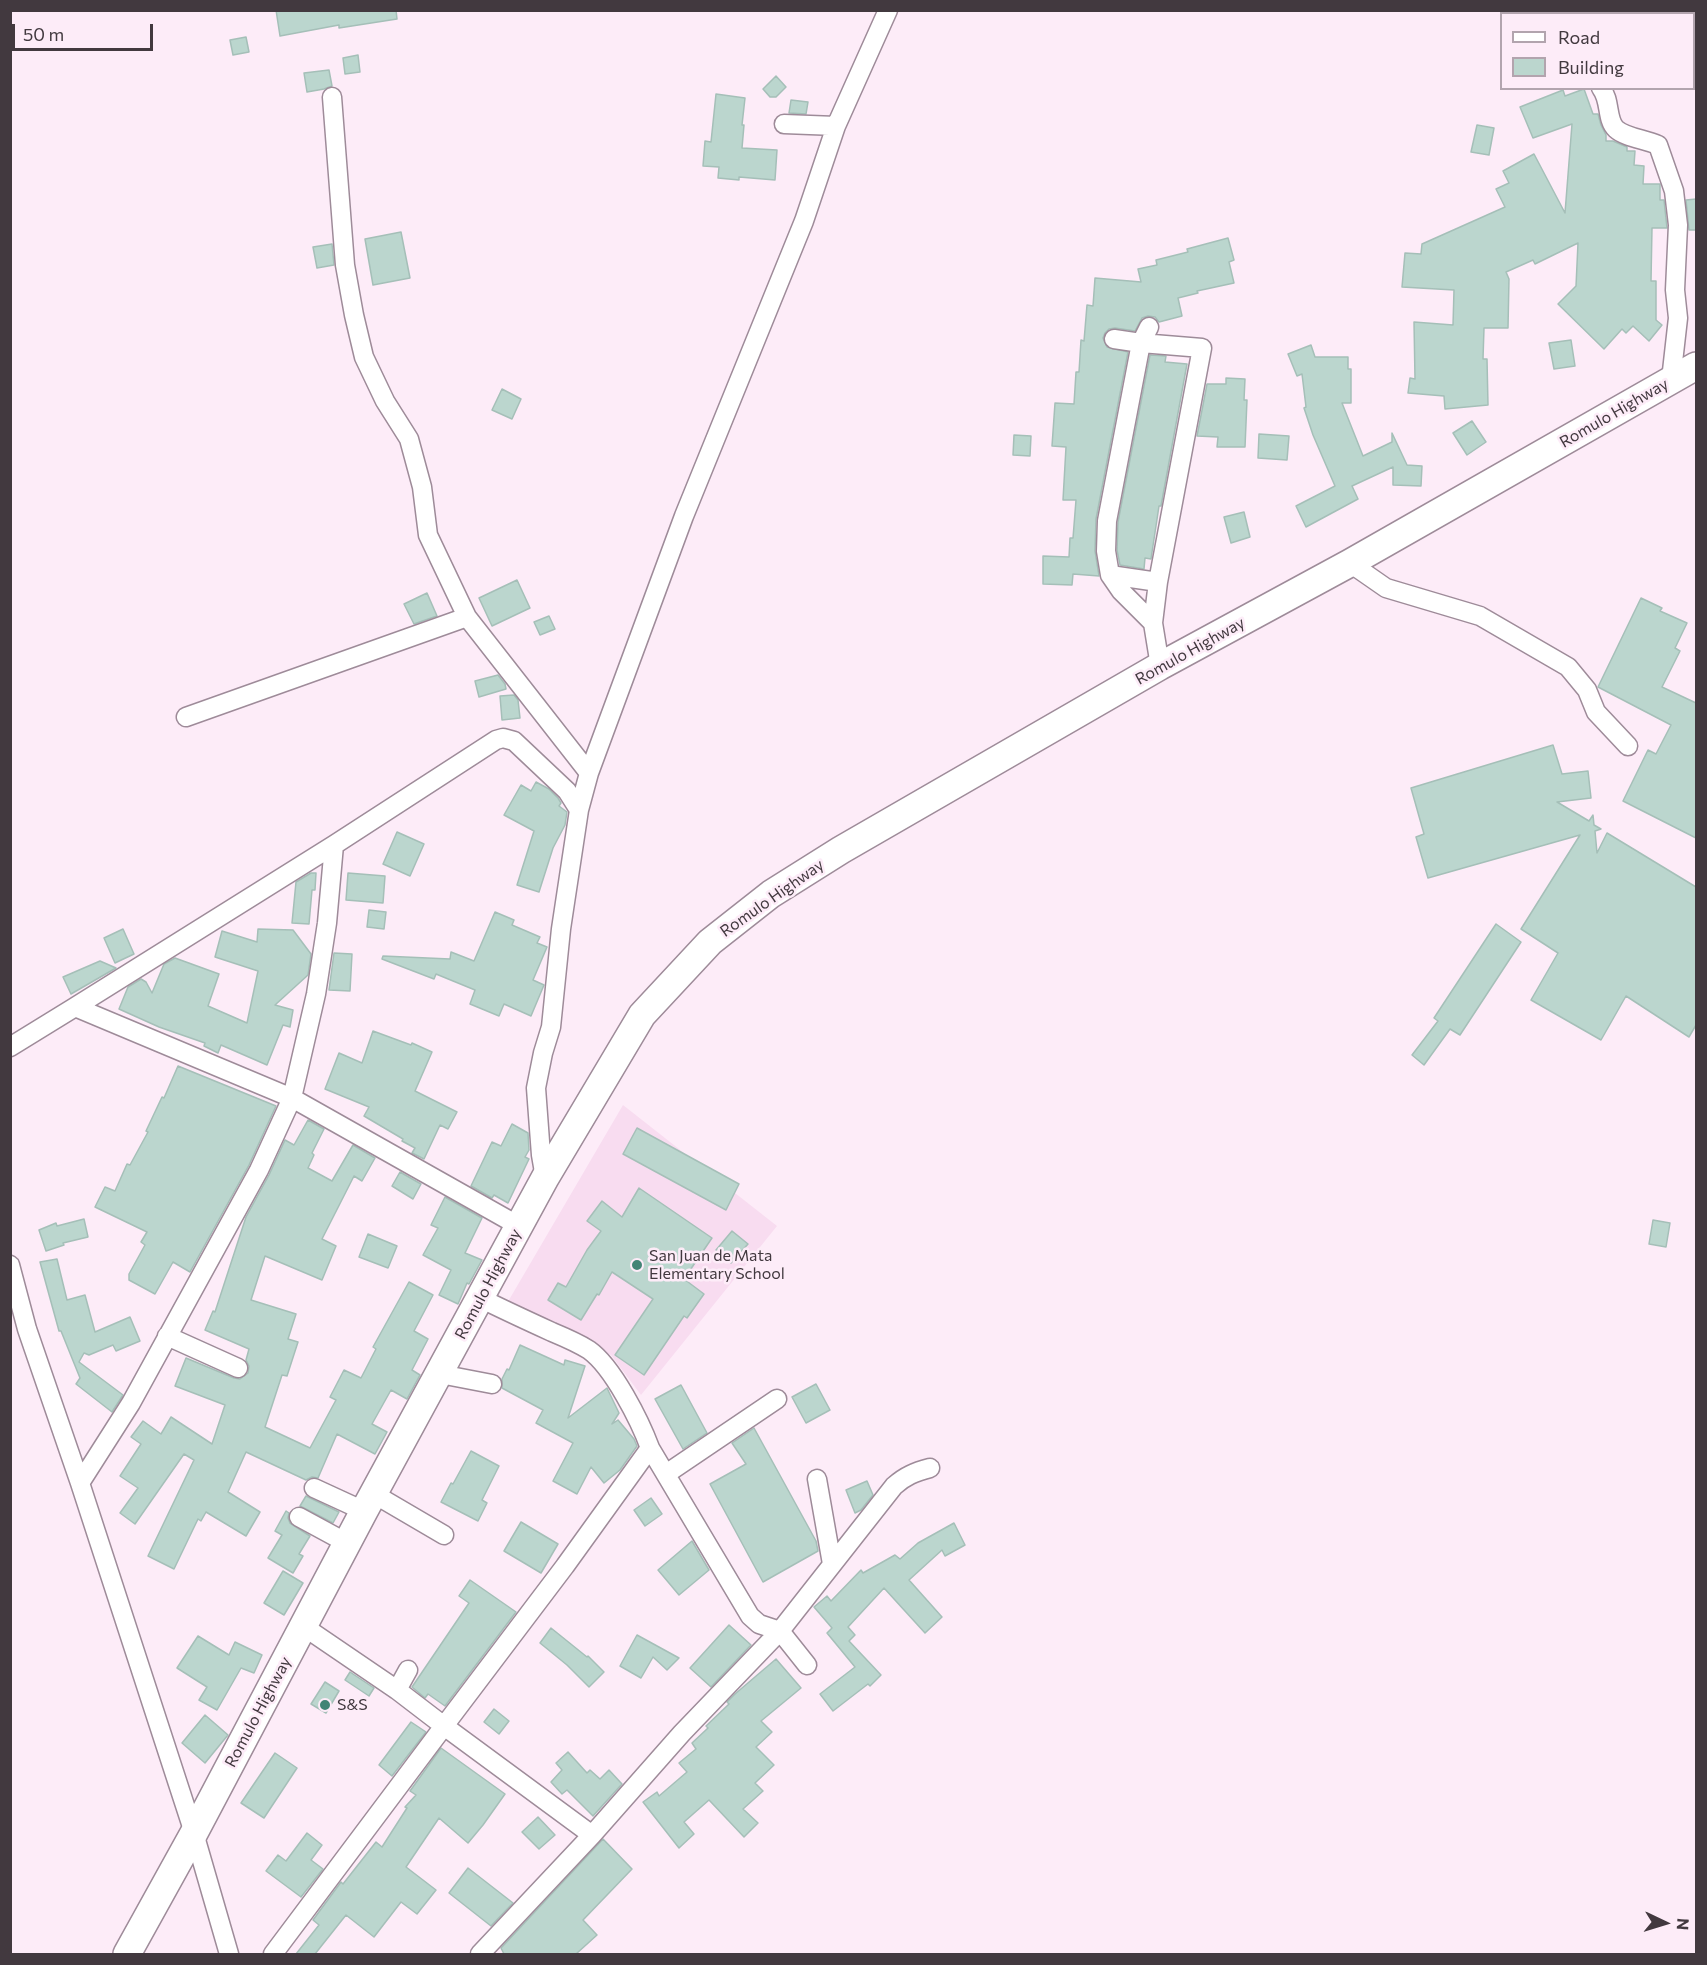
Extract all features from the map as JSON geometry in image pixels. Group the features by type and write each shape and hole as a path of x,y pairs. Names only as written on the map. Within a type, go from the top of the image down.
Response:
{"highway":[{"name":"Romulo Highway","path":"127,1954 545,1178 642,1015 710,942 771,894 841,850 1160,666 1350,563 1686,372"}],"street":[{"path":"545,1178 536,1088 551,1028 558,948 579,810 589,773 684,516 804,221 836,126 888,10"},
{"path":"1602,90 1606,95 1613,126 1618,131 1658,145 1674,191 1678,225 1675,290 1686,372"},
{"path":"332,97 345,265 354,315 364,357 385,401 409,439 422,487 428,535 467,617 589,773"},
{"path":"784,123 836,126"},
{"path":"1145,335 1107,521 1106,552 1110,575 1121,591 1153,623"},
{"path":"1114,339 1145,335 1202,348 1158,582 1153,623 1160,666"},
{"path":"1350,563 1386,588 1480,616 1569,667 1587,690 1596,712 1628,746"},
{"path":"1110,575 1158,582"},
{"path":"186,717 467,617"},
{"path":"10,1047 334,845 489,744 503,738 514,741 544,769 567,791 579,810"},
{"path":"80,1483 131,1403 259,1170 292,1098 316,994 327,923 334,845"},
{"path":"75,1007 292,1098 519,1226"},
{"path":"10,1265 19,1328 80,1483 194,1833 229,1954"},
{"path":"480,1299 589,1350 613,1377 650,1448 750,1616 759,1624 780,1631 807,1665"},
{"path":"167,1336 238,1368"},
{"path":"440,1374 492,1384"},
{"path":"666,1474 777,1400"},
{"path":"273,1954 650,1448"},
{"path":"480,1954 682,1733 780,1631 894,1486 914,1472 930,1468"},
{"path":"817,1479 832,1564"},
{"path":"314,1488 369,1502 444,1535"},
{"path":"299,1517 347,1543"},
{"path":"303,1626 397,1690 592,1834"},
{"path":"397,1690 408,1670"}],"shaded area":[{"name":"San Juan de Mata Elementary School","path":"623,1105 777,1226 641,1395 611,1355 506,1305"}],"building":[{"path":"276,10 396,10 397,19 339,28 339,25 280,36"},
{"path":"246,37 249,52 233,55 230,40"},
{"path":"358,55 360,72 345,74 343,58"},
{"path":"329,70 332,86 307,92 304,73"},
{"path":"776,76 786,87 776,97 770,97 763,89"},
{"path":"1563,90 1565,96 1584,90 1593,114 1598,114 1606,141 1613,141 1627,147 1627,151 1635,151 1634,165 1644,166 1643,184 1660,184 1660,200 1664,200 1667,228 1652,228 1651,281 1656,281 1656,320 1662,325 1649,341 1633,326 1626,333 1622,329 1604,349 1558,304 1576,286 1578,243 1535,264 1533,260 1506,272 1509,279 1508,328 1484,328 1483,359 1487,359 1488,405 1445,409 1444,396 1408,393 1410,378 1415,379 1414,322 1453,325 1454,290 1402,287 1405,253 1421,254 1422,244 1505,207 1496,189 1509,183 1503,171 1534,154 1565,213 1572,124 1533,138 1520,107"},
{"path":"716,94 745,98 742,148 777,150 775,180 718,178 719,167 703,166 705,141 711,142"},
{"path":"791,100 808,102 806,114 789,113"},
{"path":"1477,125 1494,128 1489,155 1471,152"},
{"path":"1696,199 1696,230 1689,230 1686,200"},
{"path":"401,232 410,278 373,285 365,239"},
{"path":"1228,238 1234,260 1229,262 1234,283 1197,291 1198,293 1178,298 1182,316 1159,322 1155,317 1148,316 1142,318 1135,331 1115,328 1105,333 1103,338 1107,347 1128,352 1096,519 1095,551 1099,576 1073,574 1072,585 1043,584 1043,556 1069,557 1070,538 1073,538 1076,500 1063,500 1066,447 1052,446 1055,403 1074,404 1081,340 1084,341 1087,305 1093,306 1095,278 1141,282 1138,269 1157,265 1156,260 1188,252 1187,249"},
{"path":"332,244 334,265 317,268 313,247"},
{"path":"1571,340 1575,366 1554,369 1549,343"},
{"path":"1311,345 1315,357 1348,357 1348,369 1351,369 1351,403 1342,403 1363,456 1392,442 1392,433 1407,465 1422,466 1421,486 1393,485 1393,467 1352,486 1358,499 1306,527 1296,506 1335,486 1304,408 1306,407 1302,374 1297,376 1288,354"},
{"path":"1150,355 1166,356 1165,362 1187,364 1151,559 1145,558 1144,569 1120,565 1117,550 1118,522"},
{"path":"1226,378 1245,379 1244,400 1247,400 1245,447 1217,447 1218,437 1197,436 1207,384 1226,384"},
{"path":"502,389 521,399 512,419 492,410"},
{"path":"1472,421 1486,442 1467,455 1453,433"},
{"path":"1259,434 1289,436 1287,460 1258,458"},
{"path":"1014,435 1031,436 1030,456 1013,455"},
{"path":"1244,512 1250,537 1231,543 1224,517"},
{"path":"517,580 530,608 492,626 479,598"},
{"path":"427,593 437,616 414,624 404,604"},
{"path":"1641,598 1662,608 1660,611 1687,623 1675,648 1680,651 1662,687 1696,703 1696,838 1623,801 1648,750 1656,754 1671,725 1598,687"},
{"path":"549,616 555,629 540,635 534,622"},
{"path":"498,675 506,689 479,697 475,681"},
{"path":"514,695 518,700 520,718 502,720 500,696"},
{"path":"1553,745 1562,774 1588,771 1591,798 1557,802 1589,821 1593,815 1594,825 1601,829 1595,831 1597,853 1607,833 1696,887 1696,1025 1689,1037 1626,996 1601,1040 1531,1000 1558,953 1521,929 1580,835 1428,878 1416,837 1424,834 1411,788"},
{"path":"536,782 549,789 561,803 559,806 567,812 565,825 553,848 539,892 517,885 534,831 504,815 521,785 531,791"},
{"path":"397,832 424,844 410,876 383,864"},
{"path":"311,873 316,873 309,924 292,923 296,882"},
{"path":"348,873 385,876 383,903 346,900"},
{"path":"369,910 386,912 384,929 367,927"},
{"path":"495,912 514,920 512,925 540,937 537,943 547,947 533,980 544,985 531,1016 504,1004 499,1016 470,1004 475,990 436,974 434,979 382,959 383,956 450,959 451,952 474,961"},
{"path":"1496,924 1521,942 1460,1035 1450,1029 1424,1065 1412,1055 1438,1021 1434,1018"},
{"path":"123,929 134,954 115,963 104,938"},
{"path":"258,929 293,930 311,954 308,975 275,1005 293,1010 290,1027 283,1025 267,1065 221,1045 218,1053 204,1046 205,1043 159,1027 119,1009 128,987 141,979 146,982 152,993 164,964 175,958 219,974 208,1006 247,1023 258,971 215,957 222,931 257,942"},
{"path":"334,953 352,954 350,991 329,990"},
{"path":"100,961 116,968 71,994 63,977"},
{"path":"373,1031 432,1052 415,1091 457,1112 448,1129 440,1125 424,1159 412,1153 415,1148 402,1141 403,1139 364,1116 369,1107 325,1089 339,1053 362,1063"},
{"path":"178,1066 276,1106 249,1165 190,1272 173,1262 155,1294 129,1280 129,1274 145,1245 141,1242 147,1232 95,1207 105,1187 115,1191 127,1164 130,1165 148,1132 146,1131"},
{"path":"308,1120 324,1129 312,1153 314,1155 308,1168 332,1181 353,1145 375,1158 362,1181 354,1176 322,1239 336,1246 322,1280 265,1256 251,1300 296,1314 288,1339 298,1342 287,1376 282,1375 265,1427 310,1448 336,1400 330,1397 344,1370 361,1378 376,1349 373,1347 409,1282 433,1295 414,1331 428,1339 412,1370 420,1375 407,1399 391,1390 372,1424 387,1432 375,1454 337,1434 318,1478 312,1477 306,1480 246,1452 228,1492 260,1512 246,1536 206,1512 201,1521 198,1519 174,1569 148,1556 194,1460 184,1454 135,1524 120,1513 138,1488 120,1476 141,1444 131,1437 143,1421 161,1434 171,1417 212,1444 225,1405 175,1386 186,1358 234,1378 240,1379 248,1373 249,1366 246,1360 249,1349 205,1330 213,1311 215,1312 246,1217 285,1140 294,1145"},
{"path":"512,1124 528,1133 529,1150 525,1157 529,1159 508,1203 494,1195 492,1198 471,1186 492,1142 501,1146"},
{"path":"637,1128 739,1184 726,1210 623,1154"},
{"path":"400,1172 421,1184 413,1199 392,1186"},
{"path":"639,1188 712,1238 684,1279 704,1294 687,1318 684,1316 644,1375 615,1355 653,1299 612,1272 581,1320 548,1300 558,1283 566,1287 587,1250 601,1231 587,1221 602,1201 622,1217"},
{"path":"445,1197 482,1218 465,1253 482,1260 469,1284 467,1283 458,1304 439,1295 451,1270 423,1255 438,1228 431,1225"},
{"path":"84,1219 88,1237 63,1243 64,1245 46,1251 39,1230 56,1223 57,1226"},
{"path":"1653,1220 1670,1223 1666,1247 1649,1244"},
{"path":"732,1231 748,1244 731,1263 716,1250"},
{"path":"368,1234 397,1246 388,1268 359,1257"},
{"path":"57,1259 67,1300 85,1295 95,1332 130,1317 140,1341 116,1351 113,1345 89,1355 84,1353 79,1362 123,1395 112,1412 76,1384 80,1378 61,1331 59,1331 40,1262"},
{"path":"520,1345 564,1365 565,1360 585,1366 568,1418 607,1388 619,1413 612,1424 618,1420 637,1446 620,1470 604,1483 591,1467 577,1494 553,1481 573,1443 536,1423 543,1410 502,1388 502,1379 507,1369 509,1370"},
{"path":"816,1384 830,1410 806,1423 792,1397"},
{"path":"681,1385 707,1433 683,1449 655,1399"},
{"path":"754,1428 816,1541 818,1551 763,1582 710,1484 746,1464 732,1443"},
{"path":"471,1451 499,1466 482,1500 487,1503 478,1521 441,1502"},
{"path":"867,1481 873,1495 861,1510 855,1513 846,1490"},
{"path":"306,1496 339,1512 333,1523 300,1506"},
{"path":"651,1498 662,1514 645,1526 634,1510"},
{"path":"286,1511 289,1513 290,1523 310,1536 299,1554 303,1556 293,1573 268,1558 282,1535 275,1531"},
{"path":"521,1522 558,1544 541,1573 504,1551"},
{"path":"954,1523 965,1545 945,1556 942,1550 909,1580 942,1617 925,1633 884,1588 848,1627 855,1635 849,1641 881,1675 870,1686 868,1684 833,1711 820,1694 855,1667 827,1633 832,1628 814,1607 827,1596 831,1601 861,1570 863,1573 895,1555 900,1559 918,1543"},
{"path":"692,1541 709,1570 679,1595 658,1570"},
{"path":"283,1571 303,1583 284,1615 264,1603"},
{"path":"470,1580 516,1612 445,1706 428,1694 425,1698 412,1687 469,1603 459,1596"},
{"path":"729,1625 751,1645 711,1687 690,1668"},
{"path":"551,1628 588,1656 604,1672 589,1687 540,1643"},
{"path":"637,1635 679,1658 667,1670 653,1657 641,1678 620,1666"},
{"path":"198,1636 229,1655 235,1642 262,1655 254,1673 241,1668 217,1710 199,1700 207,1687 177,1668"},
{"path":"776,1659 801,1688 761,1721 772,1732 756,1747 774,1765 755,1783 763,1791 743,1809 758,1823 744,1837 709,1800 684,1822 694,1834 679,1848 643,1802 657,1792 659,1796 687,1772 679,1763 696,1749 692,1743 708,1728 706,1726 729,1704 727,1702 735,1694"},
{"path":"350,1672 374,1688 369,1696 345,1680"},
{"path":"325,1682 339,1691 326,1713 311,1704"},
{"path":"494,1709 509,1721 499,1734 484,1722"},
{"path":"205,1715 228,1735 205,1763 182,1743"},
{"path":"411,1722 426,1732 392,1776 379,1765"},
{"path":"441,1748 505,1794 468,1843 439,1818 406,1867 436,1890 417,1914 401,1902 374,1937 346,1915 315,1954 296,1954 319,1925 313,1920 341,1882 343,1884 376,1842 382,1847 407,1808 405,1807 416,1795 410,1791"},
{"path":"568,1752 587,1773 590,1770 600,1779 609,1770 622,1784 593,1816 567,1790 562,1794 551,1782 562,1770 556,1763"},
{"path":"275,1753 297,1768 264,1818 241,1803"},
{"path":"538,1817 555,1835 539,1849 522,1832"},
{"path":"307,1833 322,1845 311,1860 323,1869 301,1897 266,1871 278,1855 286,1861"},
{"path":"603,1839 632,1869 583,1920 597,1935 576,1954 504,1954 501,1948"},
{"path":"468,1868 513,1903 491,1926 449,1893"}],"place":[{"name":"San Juan de Mata Elementary School","path":"637,1265"},
{"name":"S&S","path":"325,1705"}]}
